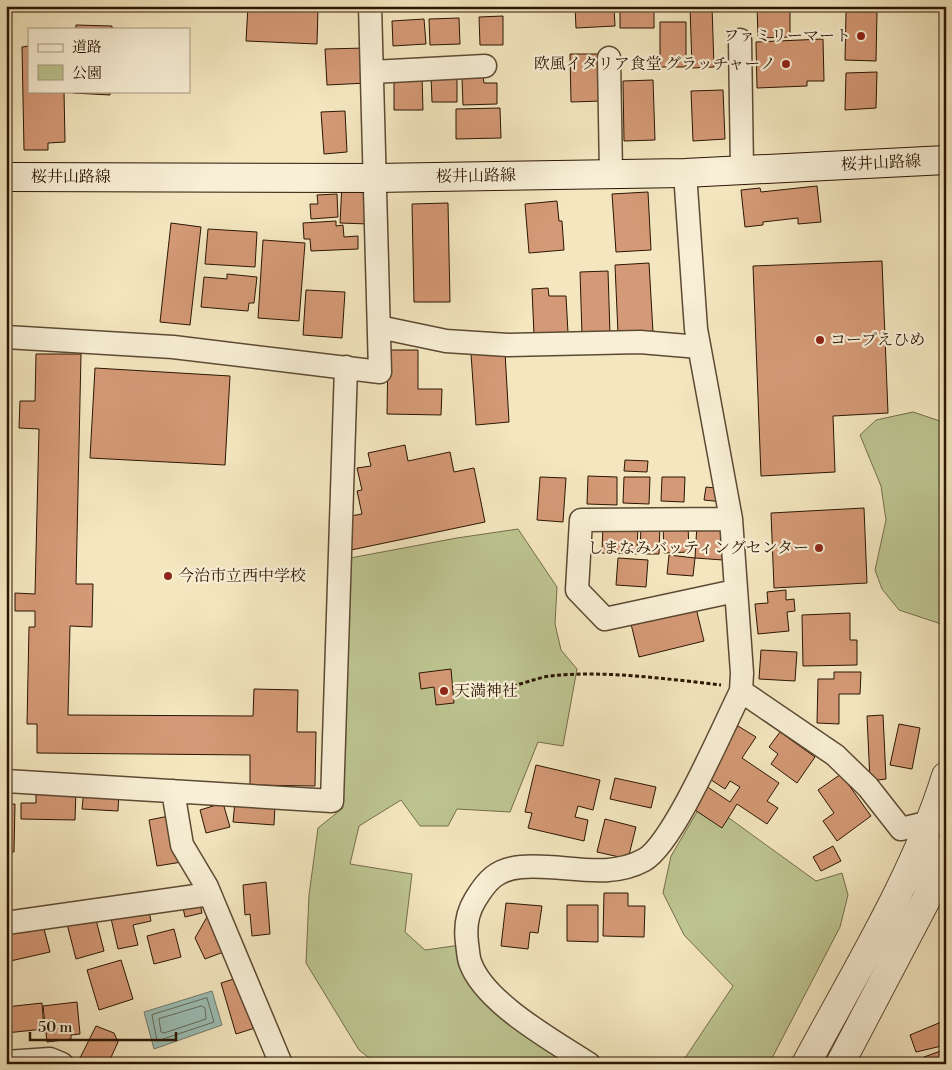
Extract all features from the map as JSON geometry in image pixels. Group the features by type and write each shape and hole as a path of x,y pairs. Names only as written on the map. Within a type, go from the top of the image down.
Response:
{"main road":[{"name":"桜井山路線","path":"6,177 375,178 686,173 946,160"},
{"path":"806,1064 939,820 946,776"},
{"path":"840,1064 926,900 946,849"}],"street":[{"path":"6,337 173,347 380,372 370,6"},
{"path":"740,40 742,170"},
{"path":"609,58 611,174"},
{"path":"372,72 485,66"},
{"path":"589,1064 515,1015 483,985 470,962 465,931 470,908 482,888 498,871 522,866 600,871 622,868 644,860 659,847 674,825 741,691 742,672 731,519 696,329 686,173"},
{"path":"379,327 446,341 508,345 640,342 699,347"},
{"path":"6,782 332,801 346,367"},
{"path":"731,519 581,520 577,590 605,619 735,591"},
{"path":"741,691 835,755 868,787 901,829 939,820"},
{"path":"173,791 182,845 210,894 280,1064"},
{"path":"6,923 210,894"},
{"path":"6,1062 50,1059 62,1064"}],"path":[{"path":"512,686 549,676 594,676 663,679 725,685 741,691"}],"green space":[{"path":"913,412 946,423 944,625 899,610 882,589 875,570 886,520 881,486 860,435 876,420"},
{"path":"518,529 557,587 555,624 561,650 577,669 563,746 538,742 510,812 457,809 448,826 420,826 401,800 359,826 350,864 412,874 405,932 425,950 475,943 487,980 567,1064 488,1064 484,1061 481,1064 377,1064 359,1050 306,963 309,895 318,828 343,808 350,558 457,538"},
{"path":"704,800 816,881 842,873 848,895 840,927 769,1064 681,1064 733,986 684,935 663,893 671,856"}],"water":[{"path":"212,991 222,1025 154,1049 144,1012"}],"building":[{"path":"18,6 49,6 49,10 18,9"},
{"path":"248,6 318,8 317,44 246,41"},
{"path":"575,6 614,6 615,26 576,28"},
{"path":"620,6 654,6 654,28 620,28"},
{"path":"690,6 712,6 714,67 692,68"},
{"path":"757,6 790,6 790,37 758,38"},
{"name":"ファミリーマート","path":"846,12 877,12 876,61 845,60"},
{"path":"503,16 503,45 480,45 479,17"},
{"path":"459,18 460,44 430,45 429,19"},
{"path":"424,19 426,44 393,46 392,21"},
{"path":"660,22 686,22 686,67 660,67"},
{"path":"76,25 112,26 112,28 76,28"},
{"path":"823,39 824,81 807,81 807,86 757,88 756,42"},
{"path":"28,46 28,92 64,92 65,142 48,143 48,150 24,150 22,47"},
{"path":"366,48 367,83 327,85 325,49"},
{"path":"570,54 601,54 602,101 571,102"},
{"path":"877,72 876,108 845,110 846,73"},
{"path":"457,74 457,102 432,102 431,75"},
{"path":"483,76 484,83 497,83 497,104 463,105 462,78"},
{"path":"422,77 423,110 394,110 394,78"},
{"path":"653,80 655,140 624,141 623,81"},
{"path":"723,90 725,139 693,141 691,91"},
{"path":"110,92 110,95 73,93"},
{"path":"500,108 501,138 456,139 456,109"},
{"path":"345,111 347,152 324,154 321,112"},
{"path":"342,184 370,185 369,224 340,223"},
{"path":"817,186 821,222 798,224 798,218 763,222 763,225 745,227 741,190 760,188 761,192"},
{"path":"648,192 651,250 616,252 612,194"},
{"path":"337,194 338,217 311,219 310,204 318,204 317,195"},
{"path":"557,201 559,221 562,221 564,250 529,253 525,204"},
{"path":"448,203 450,302 414,302 412,204"},
{"path":"336,221 336,226 343,225 344,237 358,236 358,249 311,251 310,239 304,239 303,223"},
{"path":"171,223 201,227 190,325 160,322"},
{"path":"208,229 257,232 255,267 205,264"},
{"path":"263,240 305,243 299,321 258,318"},
{"name":"コープえひめ","path":"882,261 888,413 833,416 835,472 761,476 753,266"},
{"path":"649,263 653,332 618,334 615,265"},
{"path":"608,271 610,334 582,335 580,272"},
{"path":"227,274 257,277 254,303 249,303 248,311 201,307 204,277 227,279"},
{"path":"548,288 549,296 566,296 568,333 534,335 532,289"},
{"path":"306,290 345,292 342,338 303,335"},
{"path":"388,350 418,350 418,389 442,389 441,415 387,414"},
{"path":"505,352 509,422 476,425 471,354"},
{"path":"36,354 81,354 76,584 93,584 92,627 70,626 68,715 253,716 254,689 298,690 297,732 316,732 315,786 250,785 250,755 37,753 37,724 27,724 29,627 35,627 35,611 15,611 15,593 35,594 39,429 19,428 20,401 35,401"},
{"path":"95,368 230,376 225,465 90,458"},
{"path":"405,445 408,461 450,452 454,472 474,468 485,522 351,550 345,517 362,514 357,491 362,490 357,468 371,466 368,453"},
{"path":"625,460 648,461 647,472 624,471"},
{"path":"588,476 617,477 617,505 587,504"},
{"path":"540,477 566,478 563,522 537,520"},
{"path":"624,477 650,477 649,504 623,503"},
{"path":"662,477 685,477 684,502 661,501"},
{"path":"706,487 725,489 723,502 704,500"},
{"name":"しまなみバッティングセンター","path":"864,508 867,583 774,588 771,513"},
{"path":"603,523 638,524 637,554 602,553"},
{"path":"688,524 689,552 664,553 663,525"},
{"path":"697,524 731,526 723,560 695,558"},
{"path":"641,525 660,526 659,554 640,554"},
{"path":"669,555 695,558 693,576 667,574"},
{"path":"618,558 648,560 646,587 616,585"},
{"path":"786,590 786,600 794,599 795,611 787,612 789,631 758,634 755,604 768,603 767,592"},
{"path":"696,608 704,641 639,657 631,624"},
{"path":"850,613 850,640 857,640 857,665 803,666 802,615"},
{"path":"761,650 797,652 795,681 759,679"},
{"path":"451,669 454,703 436,705 434,687 421,689 419,673"},
{"path":"834,672 861,672 860,694 839,694 839,724 817,723 818,679 834,679"},
{"path":"883,715 886,779 870,781 867,716"},
{"path":"899,724 920,728 912,769 890,765"},
{"path":"738,726 756,737 742,758 779,783 767,801 778,808 767,824 737,804 722,828 686,804 700,782 730,802 740,787 730,781 725,789 705,776"},
{"path":"780,732 815,757 797,783 771,764 778,754 769,747"},
{"path":"536,765 600,780 593,810 578,806 575,817 588,820 584,841 528,828 532,813 525,812"},
{"path":"841,774 871,816 837,841 823,821 834,813 818,790"},
{"path":"615,778 656,787 651,808 610,799"},
{"path":"36,788 76,789 75,820 21,819 21,803 36,803"},
{"path":"84,790 119,792 118,811 82,809"},
{"path":"235,802 275,805 274,825 233,822"},
{"path":"223,803 230,827 206,833 200,810"},
{"path":"6,804 15,804 14,852 6,852"},
{"path":"174,815 182,862 157,866 149,820"},
{"path":"605,819 636,827 628,859 597,852"},
{"path":"833,846 841,861 821,871 813,857"},
{"path":"266,882 270,934 252,936 250,914 245,915 243,885"},
{"path":"604,893 628,893 628,906 645,906 644,937 603,936"},
{"path":"199,899 202,913 185,917 182,903"},
{"path":"506,903 542,906 538,933 530,932 528,949 501,946"},
{"path":"567,905 598,905 598,942 567,941"},
{"path":"148,906 151,921 133,925 138,945 118,949 110,914"},
{"path":"214,914 229,950 205,959 195,938 207,917"},
{"path":"95,916 104,951 76,959 67,924"},
{"path":"43,925 50,952 6,962 6,934"},
{"path":"174,929 181,957 154,964 147,936"},
{"path":"121,960 133,999 99,1010 87,970"},
{"path":"240,977 255,1028 236,1034 221,983"},
{"path":"77,1002 80,1034 71,1035 71,1039 47,1042 43,1006"},
{"path":"42,1003 44,1029 6,1033 6,1007"},
{"path":"946,1020 946,1045 916,1052 910,1035"},
{"path":"96,1026 114,1033 118,1042 108,1064 87,1064 79,1060"},
{"path":"946,1049 946,1064 927,1064 924,1057"}],"place":[{"name":"ファミリーマート","path":"861,36"},
{"name":"欧風イタリア食堂 グラッチャーノ","path":"786,64"},
{"name":"コープえひめ","path":"820,340"},
{"name":"しまなみバッティングセンター","path":"819,548"},
{"name":"今治市立西中学校","path":"168,576"},
{"name":"天満神社","path":"444,691"}]}
